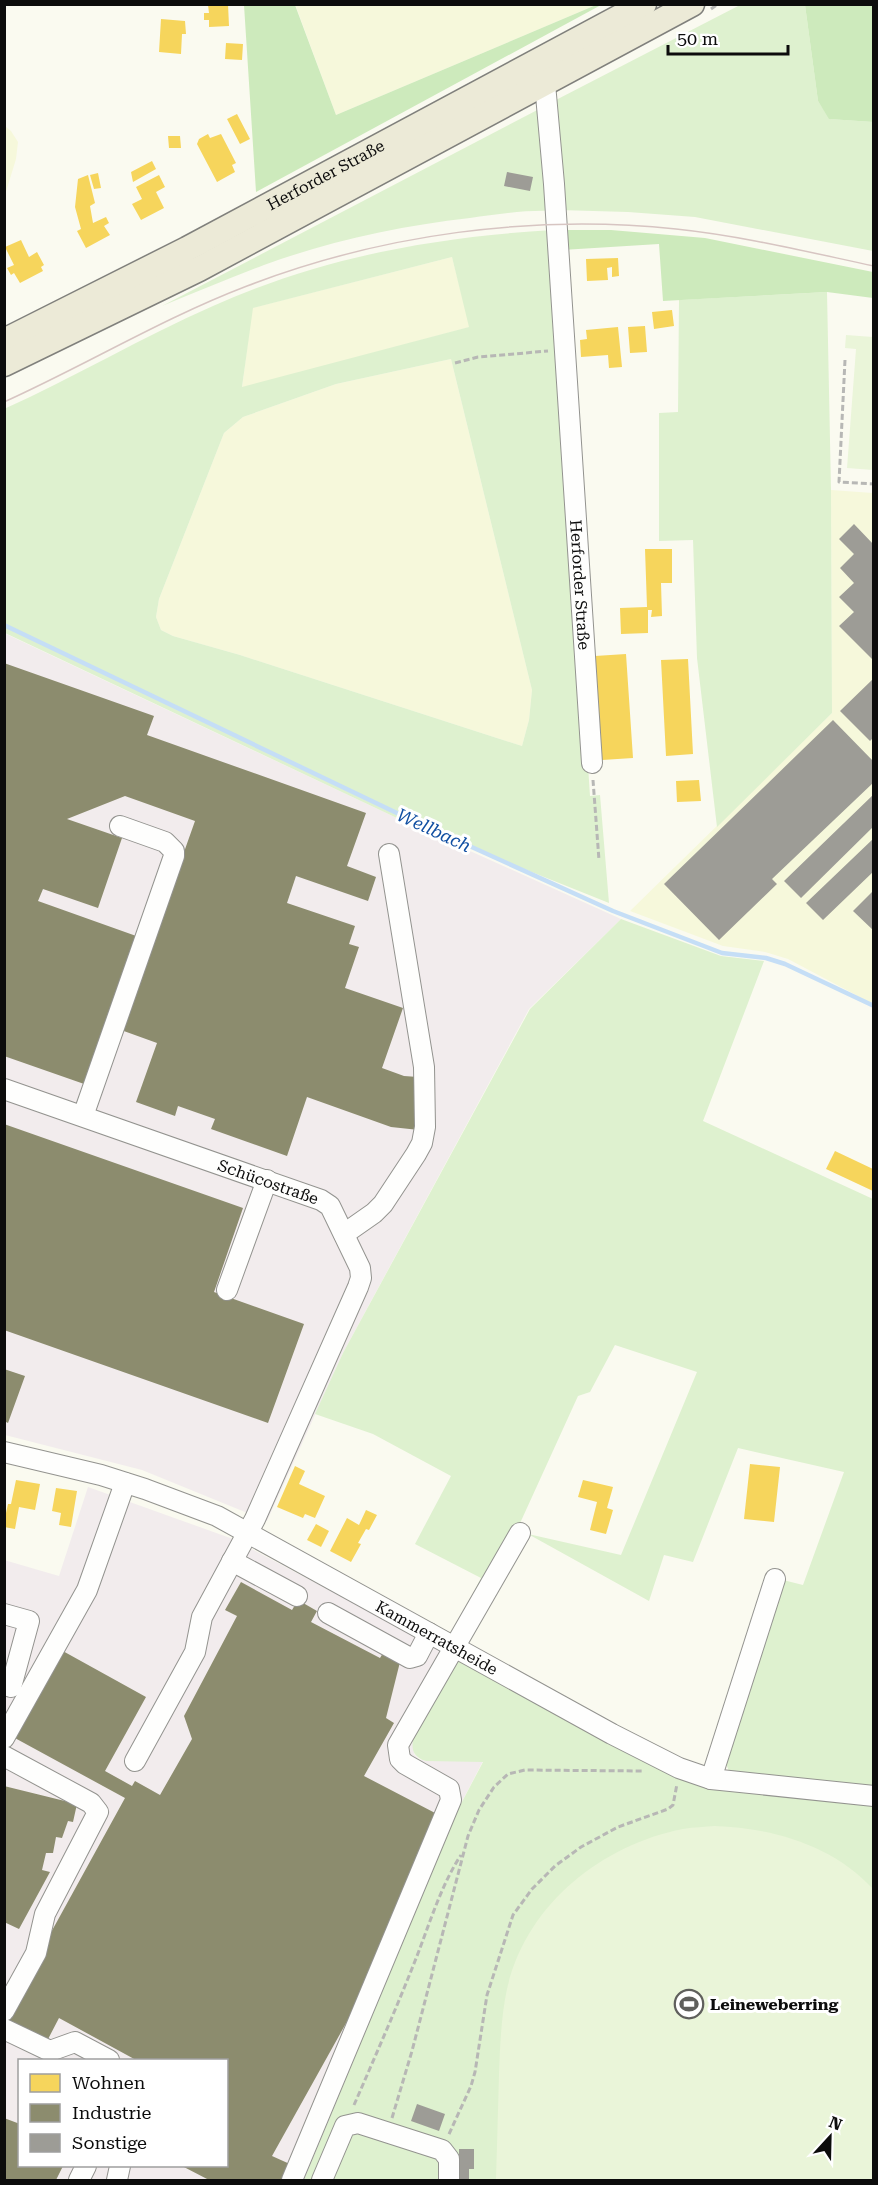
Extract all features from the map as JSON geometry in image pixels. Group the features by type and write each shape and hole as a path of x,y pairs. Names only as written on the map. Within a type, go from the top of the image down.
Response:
{"main road":[{"name":"Herforder Straße","path":"4,340 187,249 644,4"},
{"name":"Herforder Straße","path":"4,364 199,268 692,4"}],"street":[{"name":"Herforder Straße","path":"545,84 554,184 592,763"},
{"path":"83,1116 174,856 174,851 165,842 120,826"},
{"path":"344,1234 383,1204 416,1154 422,1143 425,1127 424,1067 389,854"},
{"name":"Schücostraße","path":"4,1089 321,1200 330,1206 360,1268 361,1278 248,1533 202,1617 197,1645 191,1660 135,1761"},
{"path":"227,1290 267,1180"},
{"name":"Kammerratsheide","path":"4,1452 60,1464 125,1483 205,1511 612,1734 679,1768 711,1779 873,1796"},
{"path":"4,1738 87,1590 125,1483"},
{"path":"292,2181 451,1800 449,1789 400,1759 398,1745 520,1533"},
{"path":"232,1561 297,1596"},
{"path":"711,1779 775,1579"},
{"path":"4,1614 29,1621 11,1687 4,1685"},
{"path":"328,1614 410,1658 417,1656 429,1633"},
{"path":"4,1756 92,1803 98,1812 45,1914 36,1953 4,2011"},
{"path":"4,2029 44,2050 55,2050 75,2042 105,2059"},
{"path":"322,2181 345,2126 358,2123 442,2150 449,2159 449,2181"},
{"path":"80,2181 86,2167"}],"path":[{"path":"455,363 478,357 565,348"},
{"path":"845,360 839,482 873,484"},
{"path":"592,763 599,860"},
{"path":"388,2131 412,2051 463,1852 479,1810 494,1787 508,1774 525,1770 653,1772 679,1768 673,1805 668,1809 618,1827 581,1847 555,1866 532,1889 511,1919 487,1995 479,2051 471,2086 442,2150"},
{"path":"345,2126 392,2019 454,1865 463,1852"}],"shaded area":[{"path":"4,633 399,819 621,919 529,1009 343,1353 267,1521 142,1470 5,1435"},
{"path":"88,1487 233,1539 457,1658 414,1754 426,1761 483,1761 454,1817 304,2180 5,2180 4,1560 59,1576"}],"green space":[{"path":"295,4 596,5 336,115"},
{"path":"244,5 295,5 336,115 596,5 601,5 256,192"},
{"path":"740,5 805,5 818,101 830,119 873,122 873,251 695,217 559,210 552,102"},
{"path":"805,5 873,5 873,122 829,119 818,101"},
{"path":"545,106 552,211 531,211 444,221 340,242 289,256 162,306"},
{"path":"5,126 18,142 16,159 5,195"},
{"path":"553,230 590,796 600,795 609,903 399,819 5,633 4,409 187,318 254,289 296,274 380,252 509,233","holes":["452,257 469,327 242,387 253,308","451,359 532,690 529,720 522,746 240,655 173,636 161,630 156,617 159,599 224,433 243,417 336,384"]},
{"path":"561,230 611,230 705,238 873,272 873,298 827,292 663,301 659,244 562,250"},
{"path":"452,257 470,327 242,388 252,308"},
{"path":"827,292 832,713 717,827 697,658 693,540 659,541 659,413 678,412 679,300"},
{"path":"846,335 873,337 873,470 847,468 856,349 845,348"},
{"path":"451,359 532,690 529,720 522,746 240,655 173,636 161,630 156,617 159,599 224,433 243,417 336,384"},
{"path":"831,490 873,493 873,1004 788,959 765,952 723,946 630,911 832,713"},
{"path":"621,919 721,956 764,961 703,1121 873,1199 873,1787 729,1771 723,1757 779,1579 803,1585 844,1472 738,1448 693,1562 664,1555 649,1601 528,1534 621,1555 697,1372 615,1345 590,1392 578,1396 516,1532 451,1636 481,1578 415,1544 451,1476 373,1434 315,1414 343,1353 530,1009"},
{"path":"457,1658 657,1766 873,1805 873,2180 304,2180 454,1817 483,1762 426,1761 413,1751 415,1734"},
{"name":"Leineweberring","path":"715,1826 758,1830 800,1842 839,1861 873,1889 873,2180 496,2180 503,2010 517,1959 531,1931 549,1906 571,1884 596,1865 624,1849 653,1837 683,1829"}],"building: Wohnen":[{"path":"228,4 229,26 209,27 209,20 204,20 204,13 209,13 208,5"},
{"path":"161,19 185,21 186,34 182,34 181,54 159,52"},
{"path":"226,43 243,44 242,60 225,59"},
{"path":"237,114 250,139 240,144 227,119"},
{"path":"208,134 210,138 221,134 236,163 232,165 235,172 217,182 197,144 199,139"},
{"path":"168,136 180,136 181,148 169,148"},
{"path":"152,161 156,169 133,182 131,172"},
{"path":"98,173 101,188 94,189 90,175"},
{"path":"88,175 95,203 90,206 93,223 106,217 109,223 104,226 110,235 86,248 77,231 81,229 75,207 78,179"},
{"path":"159,175 165,187 156,192 164,208 141,220 132,204 142,199 136,187"},
{"path":"21,240 29,257 37,252 44,265 41,267 43,271 20,283 14,273 11,275 7,268 14,265 5,247"},
{"path":"618,258 619,276 612,277 612,267 607,268 608,280 587,281 586,259"},
{"path":"672,310 674,326 654,329 652,312"},
{"path":"645,326 647,352 630,353 628,327"},
{"path":"618,327 622,367 609,368 608,355 581,357 580,340 587,339 586,330"},
{"path":"645,549 672,549 672,583 661,583 662,616 651,617 652,610 648,610 648,633 621,634 620,608 647,607"},
{"path":"626,654 633,758 602,760 595,656"},
{"path":"688,659 693,754 666,756 661,660"},
{"path":"699,780 701,801 677,802 676,781"},
{"path":"835,1151 873,1169 873,1191 826,1169"},
{"path":"750,1464 780,1467 774,1522 744,1519"},
{"path":"295,1466 305,1471 299,1484 325,1496 315,1518 305,1514 303,1518 277,1507"},
{"path":"16,1480 40,1484 35,1510 19,1507 15,1529 4,1527 4,1522"},
{"path":"583,1480 613,1487 607,1508 613,1510 606,1534 590,1530 597,1502 578,1497"},
{"path":"56,1488 77,1491 71,1527 59,1525 61,1513 52,1511"},
{"path":"366,1510 377,1515 369,1530 366,1529 358,1543 361,1544 351,1562 330,1551 347,1518 359,1525"},
{"path":"316,1524 329,1531 321,1547 307,1540"}],"building: Industrie":[{"path":"4,663 154,716 147,735 366,813 347,866 376,877 368,901 296,876 287,903 355,926 349,944 359,947 345,988 403,1008 382,1068 404,1076 418,1077 419,1130 391,1127 307,1097 287,1156 211,1129 215,1119 178,1106 175,1116 136,1102 157,1043 121,1030 195,821 125,796 67,819 122,838 98,908 43,889 38,901 139,937 87,1085 4,1056"},
{"path":"4,1124 243,1208 214,1292 304,1324 268,1423 4,1330"},
{"path":"4,1369 25,1376 8,1423 4,1421"},
{"path":"241,1582 292,1610 298,1600 317,1611 311,1622 380,1658 383,1653 400,1662 386,1718 394,1723 364,1776 437,1814 369,1982 272,2156 292,2165 286,2180 209,2180 184,2167 228,2167 228,2059 134,2059 59,2018 46,2043 7,2022 31,1978 27,1976 125,1798 13,1737 61,1650 146,1697 105,1771 132,1786 135,1781 160,1795 192,1739 184,1716 237,1616 225,1610"},
{"path":"4,1786 77,1804 73,1822 68,1821 62,1838 56,1837 53,1853 46,1853 42,1870 50,1872 19,1929 4,1922"},
{"path":"4,2118 18,2123 18,2167 62,2167 56,2180 4,2180"}],"building: Sonstige":[{"path":"507,172 533,177 530,191 504,186"},
{"path":"854,524 874,545 874,661 839,626 854,612 839,597 854,583 840,568 854,554 839,539"},
{"path":"874,678 874,737 870,741 840,711"},
{"path":"833,720 874,762 874,782 772,879 777,884 719,940 664,884"},
{"path":"874,794 874,826 801,898 784,881"},
{"path":"874,838 874,871 823,920 806,903"},
{"path":"874,890 874,931 853,911"},
{"path":"417,2104 445,2114 439,2131 411,2121"},
{"path":"459,2149 474,2149 474,2169 469,2169 469,2180 459,2180"}],"waterway":[{"name":"Wellbach","path":"4,625 401,815 613,911 722,953 766,958 785,964 874,1006"}],"tram line":[{"path":"4,402 185,312 247,286 351,253 458,232 567,224 676,229 751,240 874,266"}],"place":[{"name":"Leineweberring","path":"689,2004"}]}
